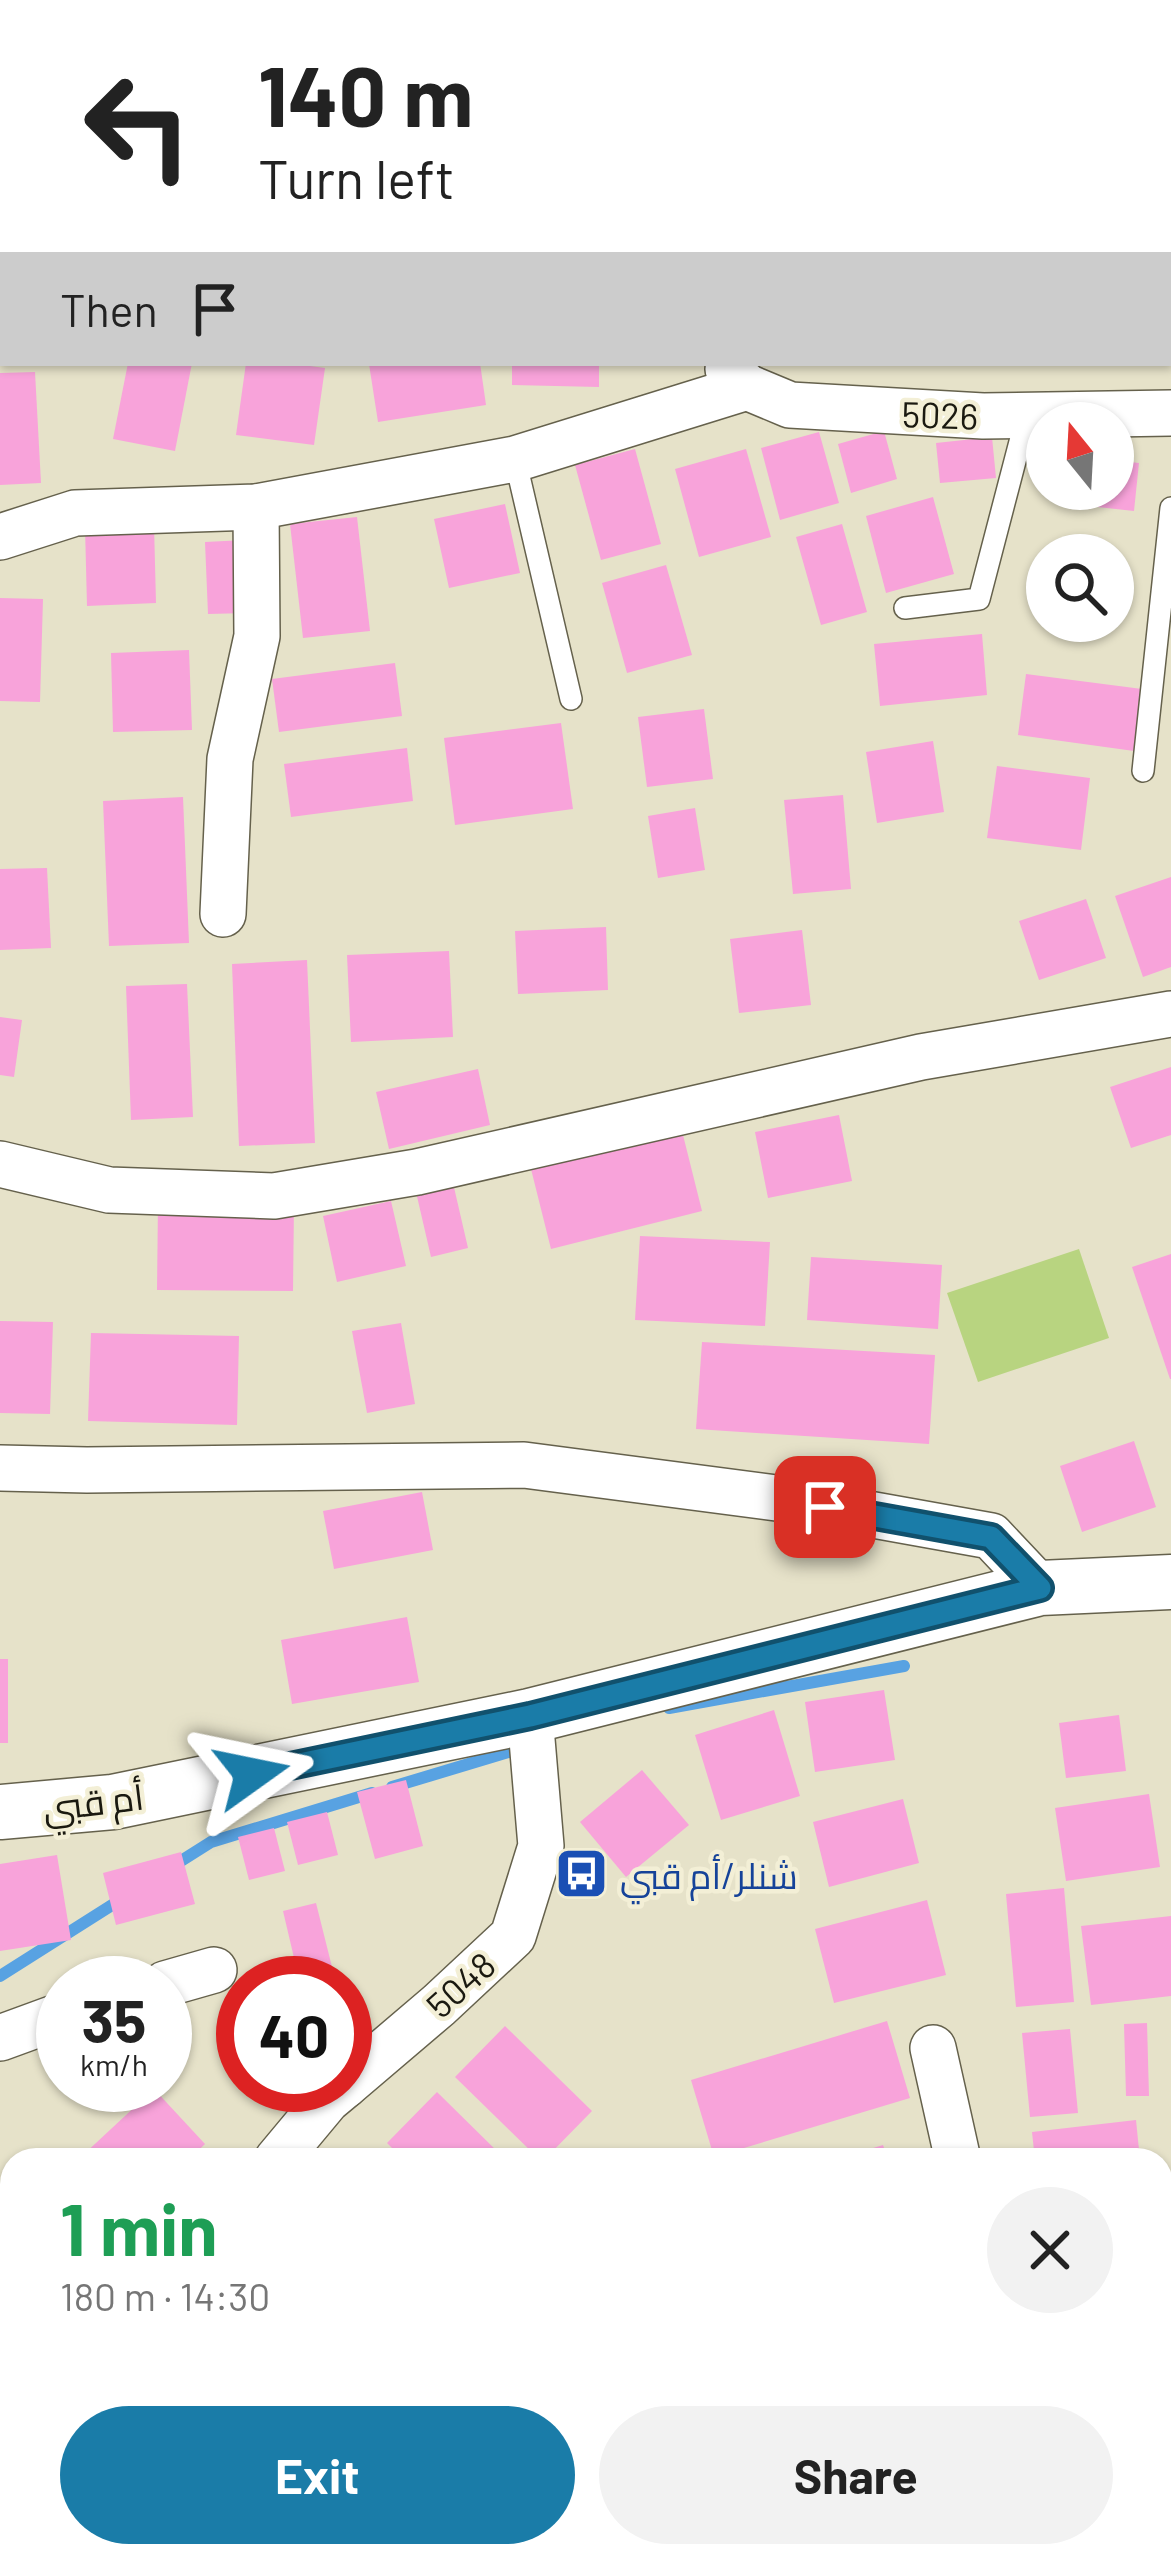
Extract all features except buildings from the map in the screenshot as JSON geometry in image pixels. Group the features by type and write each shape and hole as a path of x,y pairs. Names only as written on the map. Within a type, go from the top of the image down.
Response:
{"street":[{"name":"5026","path":"734,375 790,405 1026,415"},
{"path":"0,537 75,513 256,507 515,459 734,375"},
{"name":"5026","path":"1134,414 1171,413"},
{"path":"223,914 230,759 257,636 256,507"},
{"path":"0,1164 109,1190 274,1196 417,1172 922,1057 1171,1014"},
{"path":"0,1468 524,1465 784,1499 991,1537 1040,1588"},
{"name":"أم قبي","path":"0,1812 113,1802 530,1716 1040,1588 1171,1582"},
{"name":"5048","path":"372,2062 513,1936 541,1846 530,1716"},
{"path":"192,1976 214,1970"},
{"path":"0,2038 36,2025"},
{"path":"933,2048 955,2148"},
{"name":"5048","path":"287,2148 317,2112"}],"lane":[{"path":"904,608 979,598 1026,419"},
{"path":"515,459 571,699"},
{"path":"1142,771 1171,508"}],"green space":[{"path":"1079,1249 1109,1338 978,1382 947,1293"}],"waterway":[{"path":"669,1708 904,1666"},
{"path":"392,1787 522,1748"},
{"path":"173,1866 211,1842 372,1793"},
{"path":"0,1976 120,1900"}],"place":[{"name":"شنلر/أم قبي","path":"581,1874"}],"route":[{"path":"252,1774 530,1716 1040,1588 991,1537 825,1507"}]}
